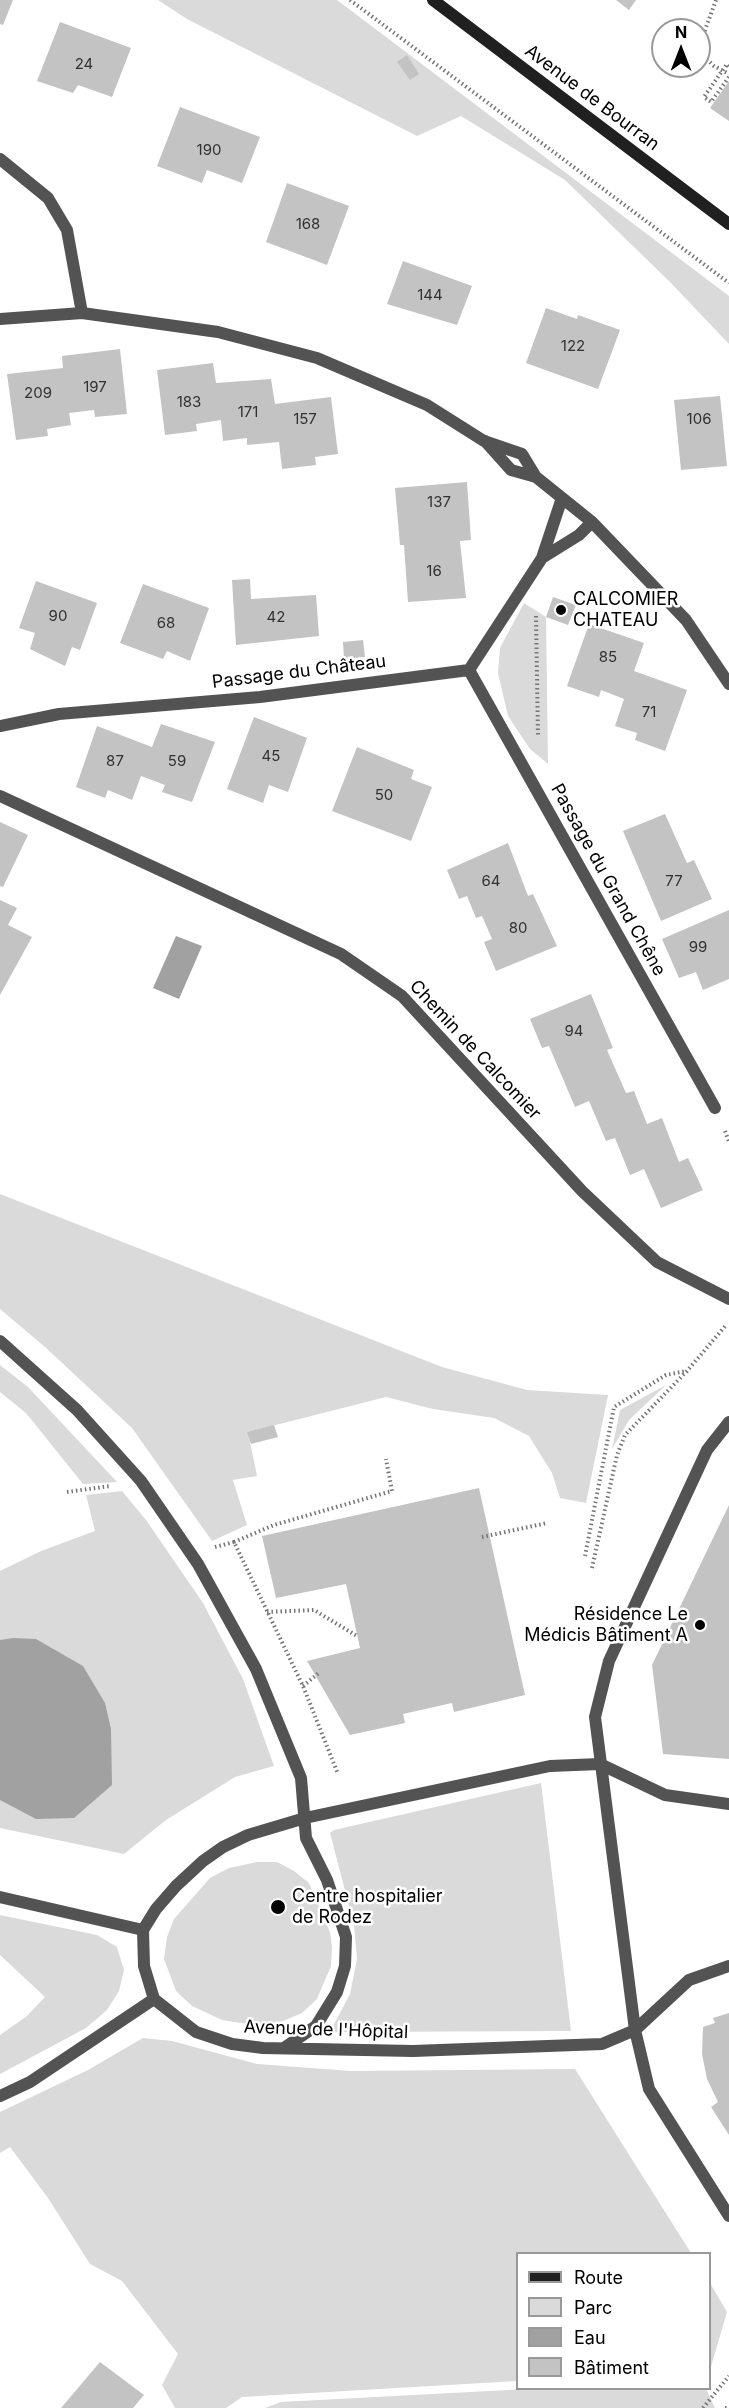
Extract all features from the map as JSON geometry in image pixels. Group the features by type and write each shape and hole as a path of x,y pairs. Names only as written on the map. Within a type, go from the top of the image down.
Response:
{"main road":[{"name":"Avenue de Bourran","path":"433,0 729,224"}],"street":[{"path":"0,159 48,198 68,230 82,313"},
{"path":"0,319 82,313 218,332 316,358 427,405 484,441 522,454 536,477 592,522 686,620 729,684"},
{"path":"484,441 511,470 536,477"},
{"path":"469,670 542,558 562,498"},
{"path":"542,558 579,535 592,522"},
{"name":"Passage du Château","path":"0,726 59,714 260,697 469,670"},
{"name":"Passage du Grand Chêne","path":"469,670 715,1108"},
{"name":"Chemin de Calcomier","path":"0,796 341,954 376,978 402,996 582,1191 657,1262 729,1299"},
{"path":"0,1341 77,1410 141,1481 198,1564 256,1669 301,1778 306,1838 327,1880 346,1937 345,1966 338,1992 316,2026 284,2048"},
{"path":"729,1422 707,1450 609,1661 595,1717 635,2030 649,2089 729,2216"},
{"path":"0,2096 30,2082 154,1999 144,1966 143,1930 176,1886 223,1847 248,1835 305,1818 550,1766 600,1764 665,1795 729,1804"},
{"path":"0,1897 143,1930"},
{"name":"Avenue de l'Hôpital","path":"154,1999 196,2032 232,2044 284,2048 413,2051 574,2047 602,2044 635,2030 689,1980 729,1966"}],"path":[{"path":"350,0 729,283"},
{"path":"716,0 701,41 704,56 714,66 729,76 711,102 704,97 727,64 729,66"},
{"path":"536,610 538,744"},
{"path":"592,1568 616,1455 625,1435 687,1371 729,1321"},
{"path":"585,1556 614,1407 666,1375 687,1371"},
{"path":"198,1564 216,1546 234,1542 274,1525 392,1491 386,1459"},
{"path":"68,1492 141,1481"},
{"path":"599,1482 610,1484"},
{"path":"482,1537 547,1524"},
{"path":"234,1542 303,1686 338,1774"},
{"path":"267,1612 314,1610 357,1636"},
{"path":"303,1686 320,1672"},
{"path":"703,2408 729,2376"}],"green space":[{"path":"158,0 337,0 729,296 729,344 671,283 565,180 461,116 417,136 187,19"},
{"path":"524,603 546,617 548,764 530,749 508,716 498,673 500,648"},
{"path":"0,1194 442,1367 527,1390 608,1395 586,1503 560,1498 552,1473 529,1436 494,1418 433,1409 386,1397 248,1432 257,1476 233,1480 247,1525 212,1541 132,1428 45,1347 0,1309"},
{"path":"0,1365 28,1387 117,1482 83,1484 26,1413 0,1392"},
{"path":"666,1385 629,1420 612,1449 620,1410"},
{"path":"122,1491 146,1520 203,1603 243,1679 274,1766 235,1777 166,1820 124,1854 0,1828 0,1571 41,1551 95,1531 86,1495"},
{"path":"541,1783 571,2031 334,2032 332,2028 350,1994 357,1959 354,1925 330,1833 334,1830"},
{"path":"257,1862 277,1862 294,1871 309,1883 330,1932 332,1947 331,1966 317,1999 302,2013 283,2021 259,2026 222,2020 192,2006 176,1991 164,1959 167,1937 174,1919 210,1878 229,1868"},
{"path":"0,1915 97,1935 117,1947 124,1970 119,1991 107,2010 86,2028 0,2074 0,2035 27,2016 45,1997 0,1955"},
{"path":"143,2038 172,2041 257,2064 351,2071 575,2069 690,2252 516,2252 516,2381 242,2397 226,2408 175,2408 162,2385 178,2354 122,2281 90,2264 48,2198 10,2147 0,2153 0,2112 88,2070"},
{"path":"711,2285 727,2312 711,2367"},
{"path":"516,2390 706,2390 715,2408 265,2408 281,2402"}],"water":[{"path":"176,936 202,946 179,999 153,988"},
{"path":"36,1639 83,1666 105,1703 111,1729 112,1785 74,1818 36,1819 0,1800 0,1640"}],"building":[{"path":"0,0 13,0 3,25 0,24"},
{"path":"616,0 636,0 629,10"},
{"path":"60,22 131,48 112,97 78,85 73,93 37,81"},
{"path":"407,55 419,74 410,80 397,62"},
{"path":"729,81 729,121 710,108"},
{"path":"180,107 260,137 242,183 207,170 202,183 157,166"},
{"path":"287,183 349,206 327,265 266,242"},
{"path":"403,261 472,286 457,325 387,304"},
{"path":"546,308 577,319 578,315 620,330 598,389 526,363"},
{"path":"120,349 127,414 95,417 94,410 69,413 71,425 47,429 48,436 16,440 7,374 63,368 62,356"},
{"path":"213,363 216,383 271,379 275,404 331,397 338,454 315,457 316,465 282,469 279,442 247,445 247,438 223,441 221,420 196,424 197,431 165,435 157,370"},
{"path":"720,396 727,466 681,470 674,400"},
{"path":"467,482 471,540 460,541 466,598 408,602 404,545 400,545 395,488"},
{"path":"250,579 251,599 316,595 319,636 236,645 232,580"},
{"path":"36,581 97,603 80,650 72,647 65,666 30,649 35,633 19,628"},
{"path":"143,584 209,608 190,661 167,651 163,659 120,643"},
{"name":"CALCOMIER CHATEAU","path":"553,597 576,605 568,625 546,617"},
{"path":"589,624 644,643 634,671 687,690 665,751 635,740 637,733 615,726 624,699 601,690 599,697 567,686"},
{"path":"363,640 365,657 344,659 343,642"},
{"path":"254,717 307,738 288,792 269,785 263,803 227,789"},
{"path":"161,724 215,742 192,802 162,792 165,785 141,776 132,800 108,790 105,798 76,787 97,726 152,747"},
{"path":"357,747 414,770 411,779 432,787 411,841 332,811"},
{"path":"665,814 687,863 694,860 712,899 661,921 623,831"},
{"path":"0,822 28,835 3,887 0,886"},
{"path":"508,843 528,896 533,894 557,946 496,971 484,942 492,939 482,916 476,918 467,896 459,899 447,870"},
{"path":"0,900 17,908 8,925 32,937 0,995"},
{"path":"729,910 729,979 703,990 696,972 679,978 662,939"},
{"path":"591,994 613,1048 607,1050 626,1093 634,1091 647,1124 662,1118 679,1162 688,1158 703,1190 661,1208 644,1169 630,1175 615,1138 606,1141 589,1101 575,1107 549,1046 542,1048 530,1019"},
{"path":"274,1425 278,1437 251,1444 247,1432"},
{"path":"479,1488 525,1695 454,1712 452,1703 403,1714 405,1723 350,1735 307,1661 360,1648 346,1584 276,1598 262,1536"},
{"name":"Résidence Le Médicis Bâtiment A","path":"729,1505 729,1759 663,1754 652,1665"},
{"path":"729,2013 729,2135 711,2107 718,2102 707,2079 702,2054 703,2027 715,2023 713,2018"},
{"path":"100,2362 144,2395 133,2408 61,2408"}],"place":[{"name":"CALCOMIER CHATEAU","path":"561,610"},
{"name":"Résidence Le Médicis Bâtiment A","path":"700,1625"},
{"name":"Centre hospitalier de Rodez","path":"278,1907"}]}
